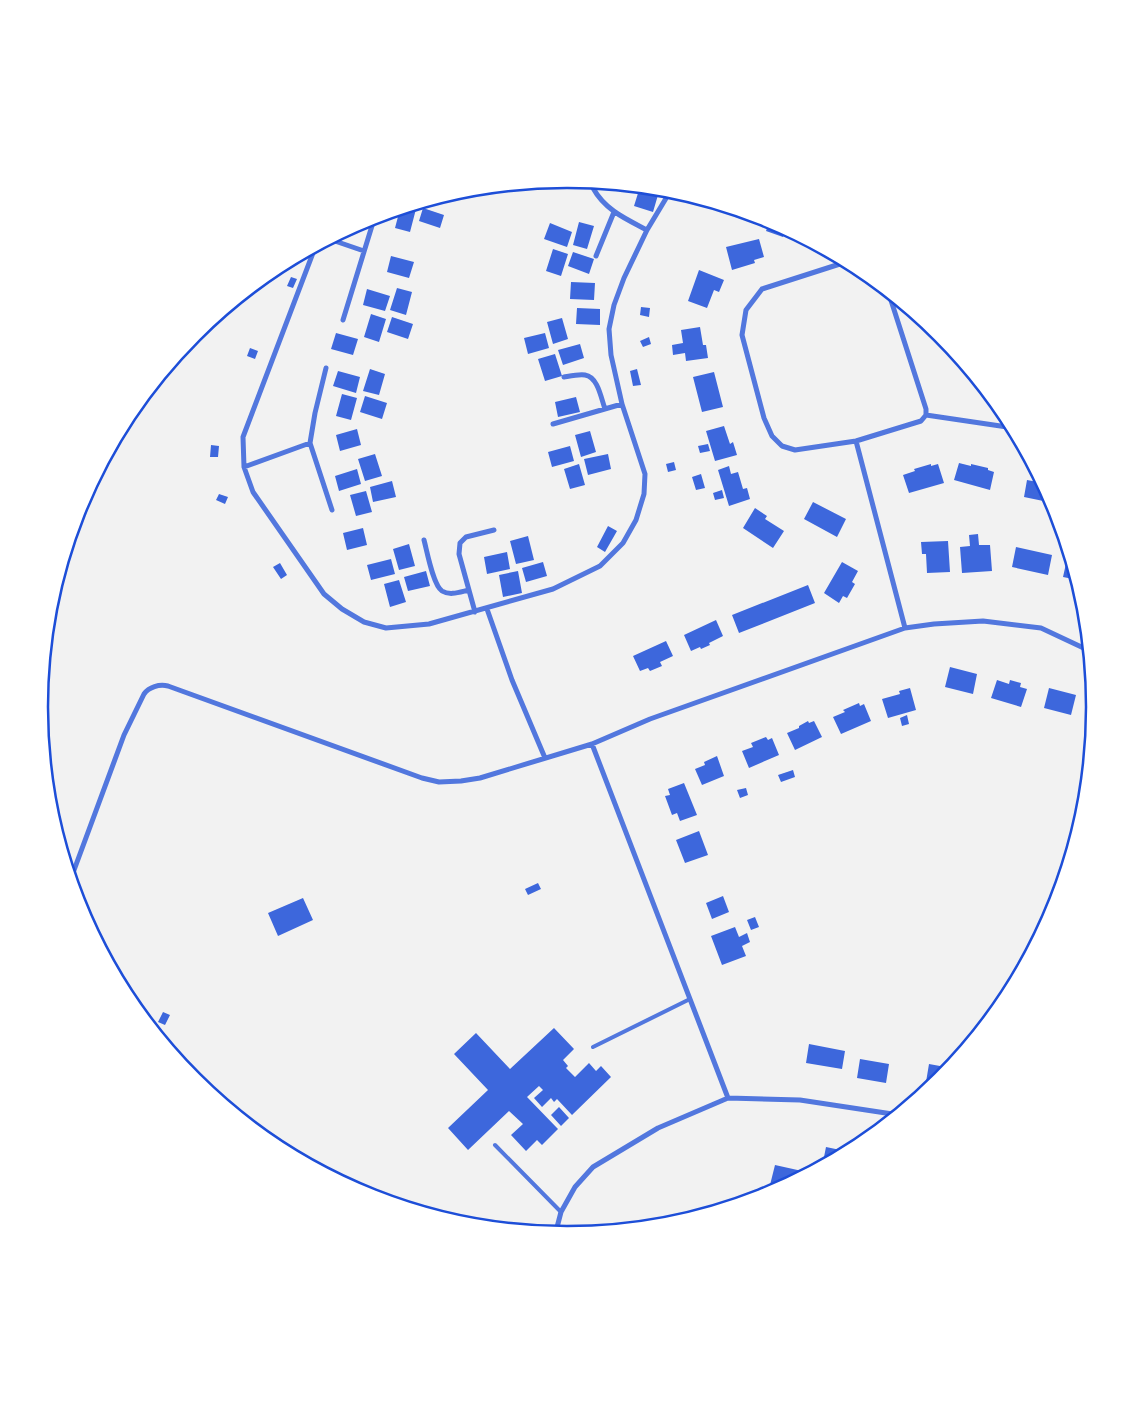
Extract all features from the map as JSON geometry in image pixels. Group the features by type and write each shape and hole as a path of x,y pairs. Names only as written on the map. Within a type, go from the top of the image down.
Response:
{"street":[{"path":"593,189 599,199 614,212 647,230"},
{"path":"312,255 243,437 244,467 252,492 324,594 342,609 364,622 386,628 429,624 553,589 569,582 600,566 623,542 636,520 644,494 645,474 622,404 610,355 608,329 624,278 647,230 666,198"},
{"path":"596,256 614,212"},
{"path":"343,320 372,227"},
{"path":"337,242 364,251"},
{"path":"838,265 762,289 746,310 742,335 764,418 772,436 782,446 795,450 856,441 921,421 926,415 926,409 892,302"},
{"path":"326,368 310,442 332,510"},
{"path":"564,377 584,374 590,376 597,384 605,409"},
{"path":"554,424 622,404"},
{"path":"926,415 1004,426"},
{"path":"856,441 905,628"},
{"path":"244,467 310,442"},
{"path":"475,612 459,554 460,543 466,537 494,530"},
{"path":"424,540 437,586 442,592 452,594 469,590"},
{"path":"487,608 512,680 545,758"},
{"path":"74,870 124,735 144,694 147,690 159,685 168,686 432,781 461,781 480,778 592,744 650,719 905,628 983,621 1002,623 1041,628 1083,648"},
{"path":"592,744 728,1098"},
{"path":"557,1227 561,1212 575,1187 593,1167 658,1128 728,1098 800,1100 891,1114"}],"lane":[{"path":"593,1047 690,998"},
{"path":"495,1145 561,1212"}],"building":[{"path":"638,193 658,196 653,212 634,206"},
{"path":"423,209 425,209 444,215 440,228 419,221"},
{"path":"415,211 410,232 395,228 398,217"},
{"path":"579,222 594,226 587,249 573,245"},
{"path":"550,223 572,232 567,247 544,239"},
{"path":"767,228 783,236 783,237 766,231"},
{"path":"759,239 764,257 754,260 755,263 732,270 726,247"},
{"path":"553,249 568,254 561,276 546,271"},
{"path":"573,252 594,259 589,274 568,266"},
{"path":"391,256 414,262 409,278 387,272"},
{"path":"699,270 724,280 719,292 714,290 707,308 688,301"},
{"path":"291,277 297,279 293,288 287,286"},
{"path":"571,282 595,283 594,300 570,299"},
{"path":"397,288 412,292 406,315 390,310"},
{"path":"367,289 390,296 385,311 363,305"},
{"path":"641,307 650,308 649,317 640,315"},
{"path":"577,308 600,309 600,325 576,324"},
{"path":"371,314 386,319 379,342 364,337"},
{"path":"392,317 413,324 408,339 387,332"},
{"path":"562,318 568,339 553,344 547,322"},
{"path":"700,327 703,345 706,345 708,358 686,361 685,353 673,355 672,345 683,343 681,330"},
{"path":"336,333 358,339 353,355 331,349"},
{"path":"545,333 549,348 528,354 524,338"},
{"path":"649,337 651,344 643,347 640,341"},
{"path":"580,344 584,358 563,365 558,350"},
{"path":"250,348 258,351 255,359 247,356"},
{"path":"555,354 562,376 545,381 538,359"},
{"path":"370,369 385,374 379,395 363,391"},
{"path":"637,369 641,385 633,386 630,371"},
{"path":"338,371 360,377 356,393 333,386"},
{"path":"714,372 723,407 702,412 693,377"},
{"path":"342,394 357,398 351,420 336,416"},
{"path":"365,396 387,403 382,419 360,412"},
{"path":"576,397 580,412 558,417 555,402"},
{"path":"724,426 730,444 733,442 737,455 715,461 706,431"},
{"path":"357,429 361,445 340,451 336,435"},
{"path":"590,431 596,452 581,457 575,435"},
{"path":"708,444 710,451 700,453 698,446"},
{"path":"211,445 219,446 218,457 210,457"},
{"path":"570,446 574,461 552,467 548,452"},
{"path":"375,454 382,476 365,481 358,459"},
{"path":"608,454 611,469 588,475 584,459"},
{"path":"674,462 676,470 668,472 666,464"},
{"path":"959,463 988,468 988,470 994,472 990,490 954,480"},
{"path":"579,464 585,485 570,489 564,469"},
{"path":"931,464 931,466 938,464 944,483 909,493 903,475 915,471 914,469"},
{"path":"729,466 731,474 738,472 743,489 747,488 750,499 729,506 718,470"},
{"path":"357,469 361,484 339,491 335,476"},
{"path":"701,474 705,488 696,490 692,477"},
{"path":"1027,480 1035,481 1043,501 1024,497"},
{"path":"392,481 396,497 373,502 370,487"},
{"path":"722,490 724,498 715,500 713,493"},
{"path":"366,491 372,512 356,516 350,495"},
{"path":"219,494 228,497 225,504 216,500"},
{"path":"813,502 846,519 837,537 804,519"},
{"path":"755,508 767,516 765,519 784,531 773,548 743,528"},
{"path":"608,526 617,531 605,552 597,547"},
{"path":"363,528 367,545 347,550 343,533"},
{"path":"978,534 979,545 990,545 992,571 962,573 960,547 970,546 969,535"},
{"path":"528,536 534,560 516,564 510,541"},
{"path":"948,541 950,572 927,573 926,554 922,554 921,542"},
{"path":"409,544 415,566 399,570 393,549"},
{"path":"1016,547 1052,555 1048,575 1012,567"},
{"path":"507,552 510,569 487,574 484,557"},
{"path":"391,559 395,574 371,580 367,565"},
{"path":"543,562 547,576 526,582 522,568"},
{"path":"842,562 858,571 852,582 855,584 847,598 843,596 839,603 824,593"},
{"path":"280,563 287,575 281,579 273,567"},
{"path":"1066,563 1070,578 1063,577"},
{"path":"426,571 430,586 408,591 404,577"},
{"path":"518,571 522,593 503,597 499,575"},
{"path":"399,580 406,602 390,607 384,584"},
{"path":"808,585 815,603 739,633 732,615"},
{"path":"716,620 723,636 709,643 710,645 691,651 684,635"},
{"path":"666,641 673,656 660,662 662,666 650,671 648,668 640,671 633,656"},
{"path":"950,667 977,674 973,694 945,687"},
{"path":"997,680 1009,684 1010,680 1021,683 1020,687 1027,689 1021,707 991,698"},
{"path":"910,688 916,710 888,718 882,699 900,694 899,691"},
{"path":"1049,688 1076,695 1071,715 1044,708"},
{"path":"859,703 860,706 864,704 871,721 841,734 833,717"},
{"path":"907,715 909,724 902,726 900,718"},
{"path":"808,721 809,723 814,721 822,737 795,750 787,733 799,728 799,726"},
{"path":"766,737 768,740 772,738 779,755 749,768 742,751 753,747 751,743"},
{"path":"717,756 724,776 702,785 695,769 705,765 704,762"},
{"path":"793,770 795,777 781,782 778,775"},
{"path":"684,783 697,815 680,821 677,813 672,815 665,796 670,795 668,789"},
{"path":"746,788 748,795 740,798 737,790"},
{"path":"699,831 708,855 685,863 676,840"},
{"path":"538,883 541,889 528,895 525,889"},
{"path":"723,896 729,912 712,919 706,903"},
{"path":"303,898 313,920 278,936 268,913"},
{"path":"755,917 759,927 751,930 747,920"},
{"path":"735,927 739,937 747,933 750,942 742,946 746,956 722,965 711,936"},
{"path":"163,1012 170,1015 165,1025 158,1022"},
{"path":"554,1028 574,1049 563,1060 568,1066 566,1068 575,1077 589,1063 596,1071 601,1066 611,1077 572,1115 557,1099 554,1102 551,1098 542,1107 534,1098 543,1090 539,1086 527,1097 558,1129 542,1145 537,1140 526,1151 511,1135 523,1124 509,1111 468,1150 448,1128 488,1090 454,1054 476,1033 510,1069"},
{"path":"809,1044 845,1051 842,1069 806,1063"},
{"path":"860,1059 889,1064 886,1083 857,1078"},
{"path":"929,1064 942,1066 934,1075 926,1082"},
{"path":"559,1107 569,1118 561,1126 551,1115"},
{"path":"826,1147 839,1150 827,1157 824,1159"},
{"path":"775,1165 801,1171 797,1173 770,1185"}]}
